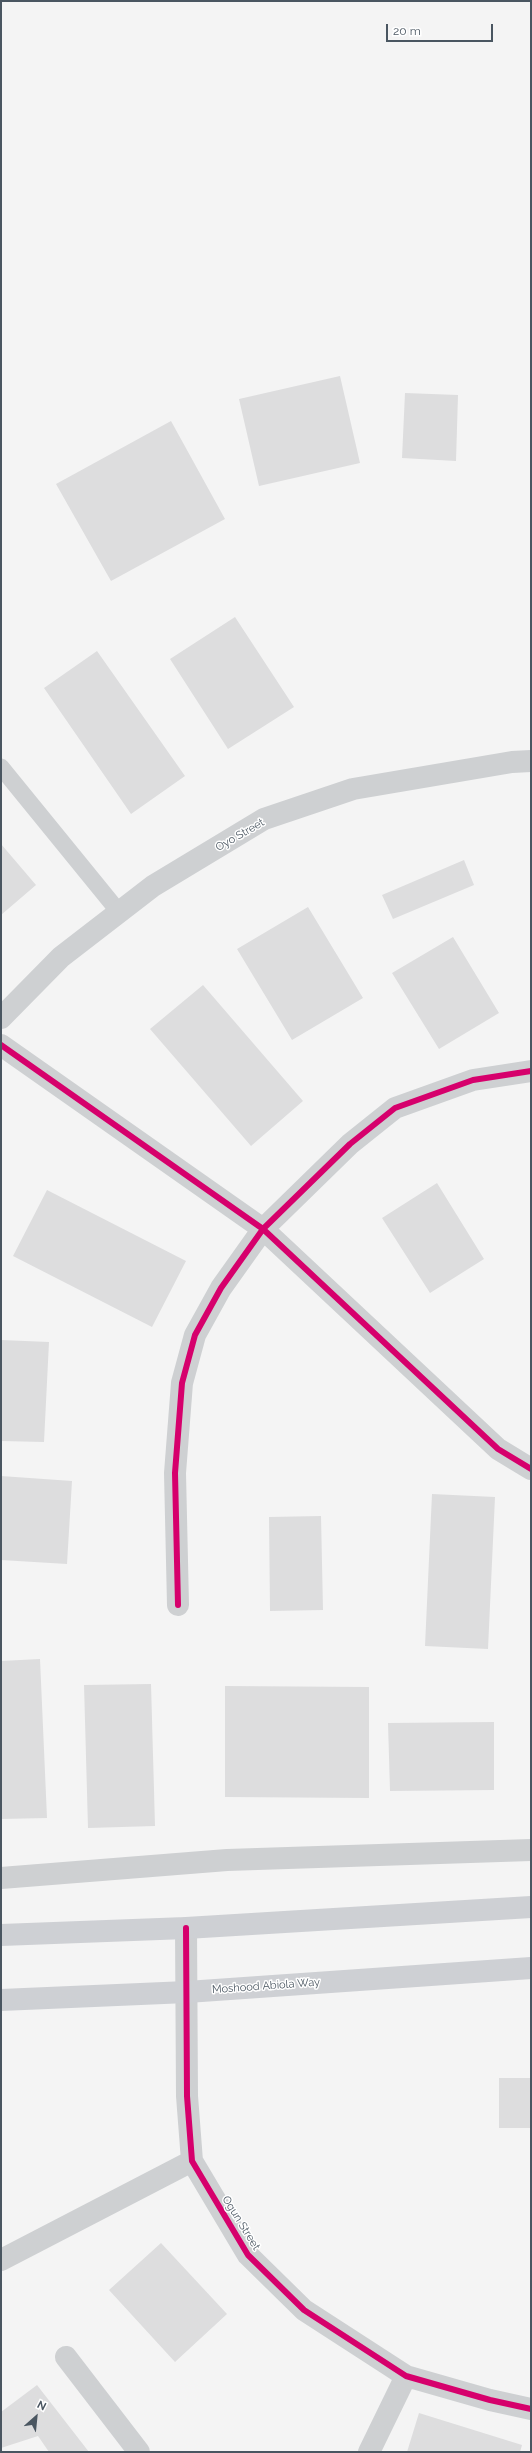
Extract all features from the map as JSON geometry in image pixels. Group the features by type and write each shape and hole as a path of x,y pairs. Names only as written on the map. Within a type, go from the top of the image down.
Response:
{"main road":[{"path":"1,1935 186,1928 531,1907"},
{"name":"Moshood Abiola Way","path":"1,2000 186,1992 531,1968"}],"street":[{"name":"Oyo Street","path":"1,1018 61,957 153,886 264,820 353,789 512,762 531,761"},
{"path":"1,1045 263,1229 498,1449 531,1469"},
{"path":"178,1605 175,1473 182,1383 195,1335 221,1288 263,1229 350,1144 395,1108 473,1080 531,1071"},
{"path":"1,1878 227,1860 531,1850"},
{"name":"Ogun Street","path":"186,1928 187,2096 192,2161 248,2255 304,2310 406,2376 490,2400 531,2409"},
{"path":"1,2260 192,2161"},
{"path":"66,2357 139,2452"},
{"path":"370,2452 406,2376"}],"lane":[{"path":"1,767 119,912"}],"building":[{"path":"340,376 360,463 259,486 239,399"},
{"path":"405,393 458,395 456,461 402,458"},
{"path":"171,421 225,519 111,581 56,484"},
{"path":"235,617 294,707 228,749 170,659"},
{"path":"97,651 185,776 131,814 44,688"},
{"path":"1,844 36,885 1,915"},
{"path":"464,860 474,885 393,919 382,895"},
{"path":"308,907 363,998 292,1040 237,949"},
{"path":"453,937 499,1013 439,1049 392,973"},
{"path":"203,985 303,1101 251,1146 150,1029"},
{"path":"437,1183 484,1259 430,1293 382,1218"},
{"path":"47,1190 186,1261 152,1327 13,1256"},
{"path":"1,1340 49,1342 44,1442 1,1441"},
{"path":"1,1476 72,1481 67,1564 1,1560"},
{"path":"432,1494 495,1497 488,1649 425,1646"},
{"path":"321,1516 323,1610 270,1611 269,1517"},
{"path":"40,1659 47,1818 1,1819 1,1661"},
{"path":"151,1684 155,1826 88,1828 84,1685"},
{"path":"225,1686 369,1687 369,1798 225,1797"},
{"path":"494,1722 494,1790 390,1791 388,1723"},
{"path":"499,2078 531,2078 531,2128 499,2128"},
{"path":"161,2243 227,2314 175,2362 109,2290"},
{"path":"37,2385 89,2452 49,2452 38,2436 1,2448 1,2412"},
{"path":"419,2413 522,2445 520,2452 407,2452"}],"cycle path":[{"path":"1,1045 263,1229 498,1449 531,1469"},
{"path":"178,1605 175,1473 182,1383 195,1335 221,1288 263,1229 350,1144 395,1108 473,1080 531,1071"},
{"path":"186,1928 187,2096 192,2161 248,2255 304,2310 406,2376 490,2400 531,2409"}]}
